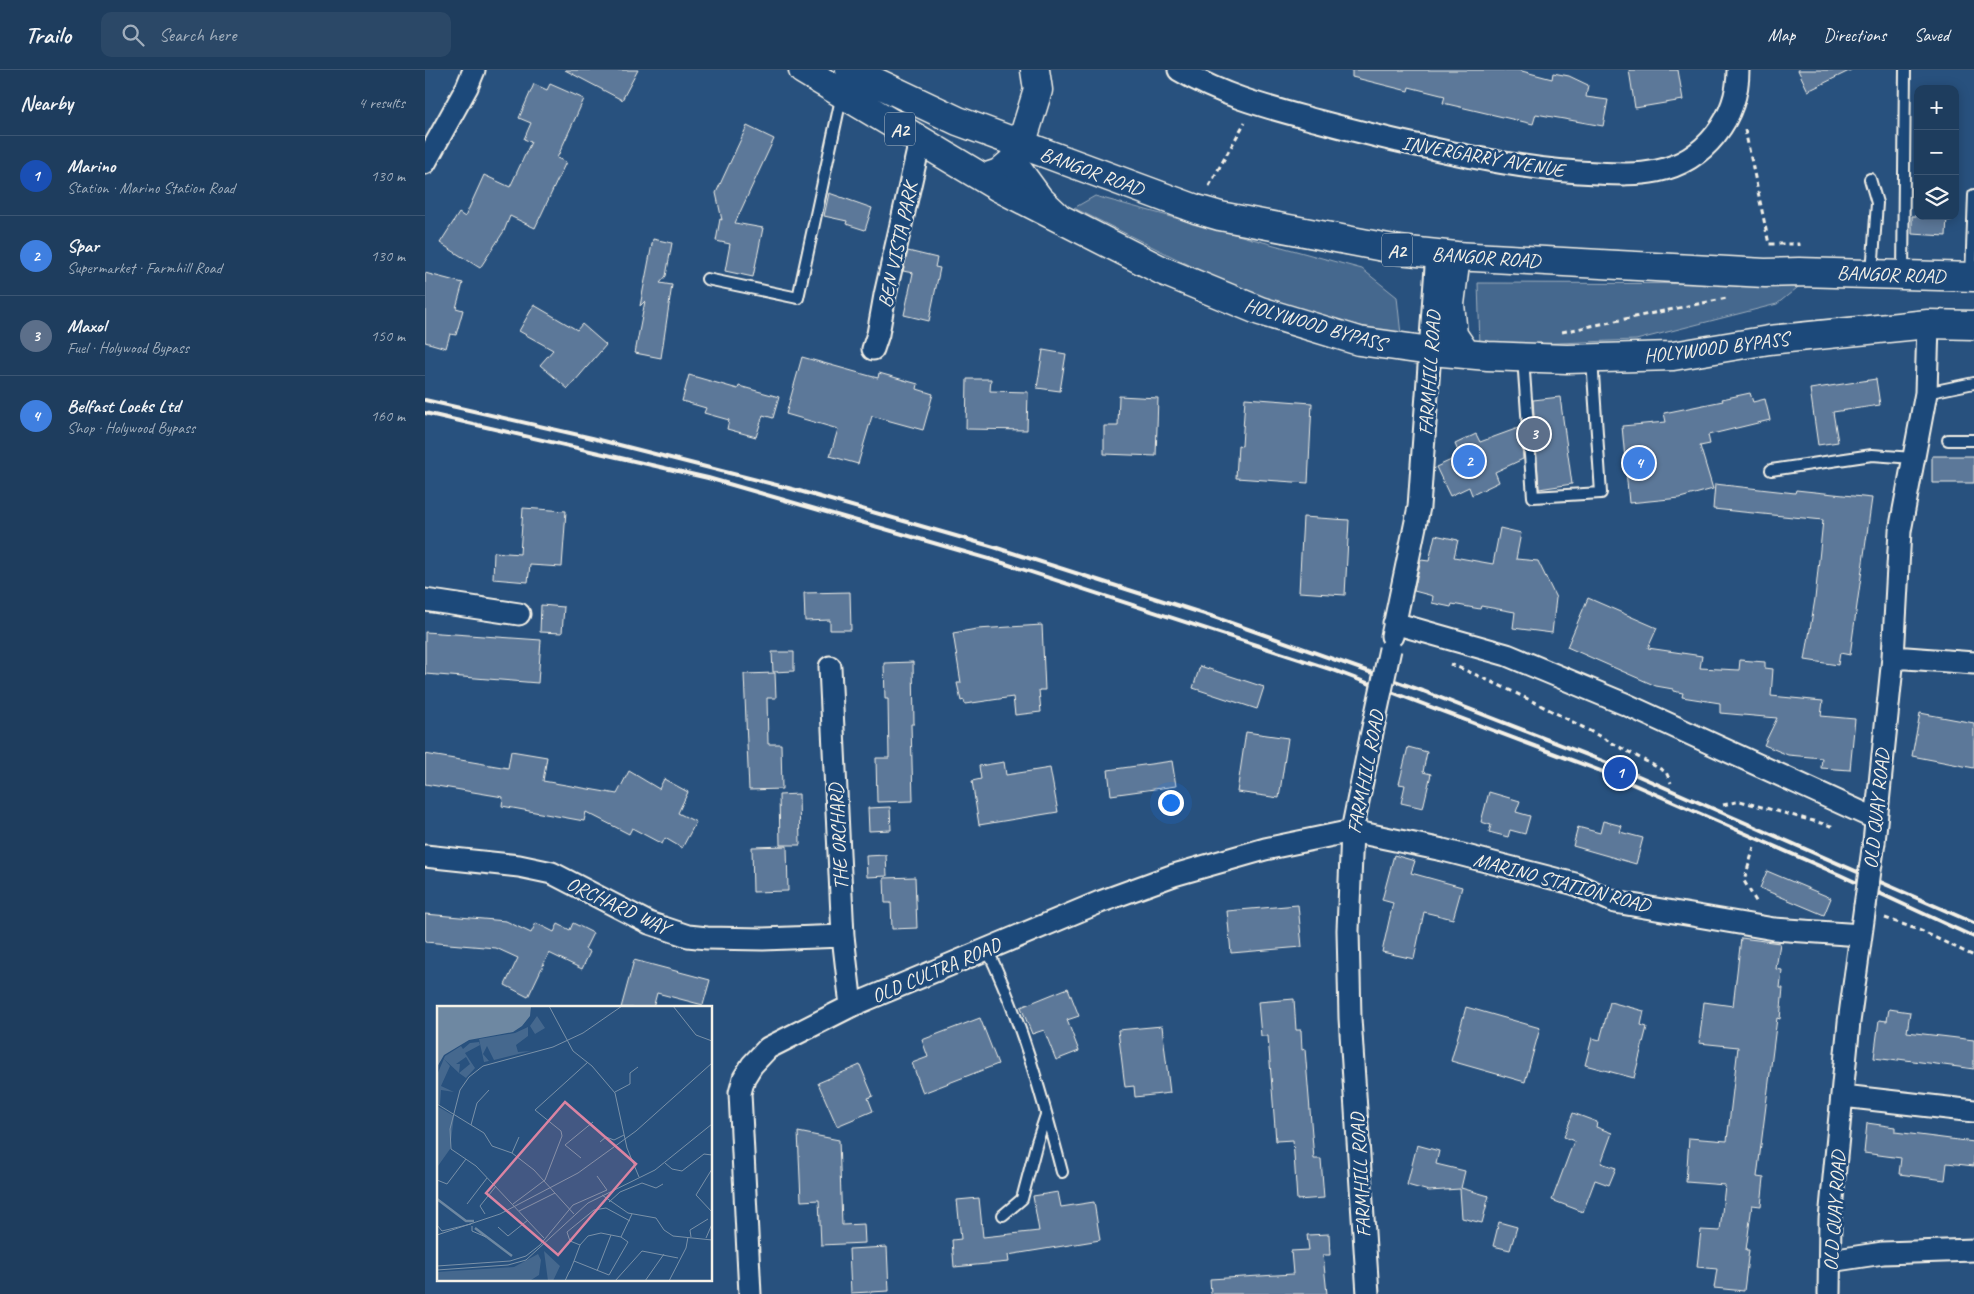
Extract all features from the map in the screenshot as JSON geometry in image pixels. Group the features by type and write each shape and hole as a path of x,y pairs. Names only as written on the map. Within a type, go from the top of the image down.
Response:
{"main road":[{"name":"HOLYWOOD BYPASS","path":"803,70 846,82 920,141 984,178 1163,271 1259,312 1359,341 1431,351 1523,357 1673,356 1769,340 1928,324 1974,325"},
{"path":"984,178 999,173 1017,153 1038,90 1035,70"},
{"name":"BANGOR ROAD","path":"846,82 958,121 1017,153 1196,209 1399,250 1765,273 1973,276"},
{"path":"1017,153 1039,199 1059,218"},
{"path":"1446,254 1453,335 1466,354"}],"street":[{"path":"425,163 467,87 474,70"},
{"name":"INVERGARRY AVENUE","path":"1179,70 1232,96 1255,104 1376,136 1507,164 1560,171 1617,174 1657,171 1674,166 1689,158 1715,136 1733,106 1738,70"},
{"name":"BEN VISTA PARK","path":"873,349 878,334 920,141"},
{"name":"FARMHILL ROAD","path":"1368,1294 1350,1008 1348,930 1353,832 1419,507 1431,351 1446,254"},
{"name":"OLD QUAY ROAD","path":"1829,1294 1830,1220 1849,1022 1865,908 1893,657 1900,531 1926,393 1928,324"},
{"path":"425,600 519,614"},
{"path":"1394,623 1507,655 1625,704 1874,832"},
{"path":"1893,657 1974,662"},
{"name":"THE ORCHARD","path":"830,667 843,936 851,1006"},
{"name":"MARINO STATION ROAD","path":"1353,832 1443,850 1575,884 1615,902 1774,929 1861,935"},
{"name":"OLD CULTRA ROAD","path":"750,1294 740,1093 752,1065 768,1048 851,1006 1100,902 1174,875 1265,849 1353,832"},
{"name":"ORCHARD WAY","path":"425,856 519,866 552,874 649,923 688,936 763,939 843,936"},
{"path":"1843,1096 1974,1112"},
{"path":"1830,1260 1883,1253 1974,1250"}],"lane":[{"path":"1903,276 1905,70"},
{"path":"707,279 798,298 846,82"},
{"path":"1870,179 1877,203 1872,274"},
{"path":"1973,276 1974,195"},
{"path":"1523,357 1533,497 1601,493 1592,358"},
{"path":"1926,393 1974,383"},
{"path":"1948,440 1974,440"},
{"path":"1771,470 1872,455 1913,458"},
{"path":"987,949 1011,1003 1062,1172"},
{"path":"1003,1215 1022,1199 1046,1115"}],"path":[{"path":"1196,209 1255,104"},
{"path":"1733,106 1742,117 1769,244 1799,244 1799,272"},
{"path":"1559,332 1732,297"},
{"path":"1444,662 1496,683 1575,722 1666,772 1671,782"},
{"path":"1723,805 1740,801 1821,824 1874,832"},
{"path":"1754,847 1744,881 1774,929"},
{"path":"1865,908 1919,930 1974,956"}],"shaded area":[{"path":"1095,196 1362,269 1397,297 1401,335 1272,306 1074,208"},
{"path":"1478,283 1802,284 1777,304 1636,340 1480,346"}],"building":[{"path":"565,70 638,70 622,100"},
{"path":"1352,70 1518,70 1552,79 1553,73 1569,76 1588,85 1586,97 1608,100 1603,126 1536,114 1533,124 1443,103 1445,96 1409,87 1408,91 1352,77"},
{"path":"1629,70 1678,70 1683,100 1635,108"},
{"path":"1798,70 1851,70 1808,91"},
{"path":"534,84 547,90 550,84 584,99 557,158 566,162 535,228 510,216 504,231 480,268 440,243 459,213 465,217 484,175 510,187 531,142 524,139 531,123 519,118"},
{"path":"747,126 774,139 735,223 763,228 753,277 725,271 730,244 716,241 720,219 722,220 716,193"},
{"path":"829,193 872,208 865,230 846,224 847,221 824,216"},
{"path":"1912,216 1914,216 1914,220 1947,220 1946,236 1912,234"},
{"path":"653,239 672,243 666,276 660,283 672,285 661,358 635,353 645,301 640,306"},
{"path":"908,251 937,258 935,267 940,268 929,321 904,315 913,273 903,271"},
{"path":"425,273 463,283 456,308 463,310 456,335 450,334 446,348 425,342"},
{"path":"534,305 577,330 582,324 606,345 568,389 540,365 553,350 519,331"},
{"path":"1043,350 1066,354 1060,391 1037,388"},
{"path":"802,357 878,378 879,373 918,384 917,389 933,394 923,430 872,416 858,464 830,456 838,429 786,414"},
{"path":"689,375 738,389 739,386 779,397 773,418 763,415 756,437 727,429 729,420 704,413 706,408 682,401"},
{"path":"967,379 991,379 990,391 1028,392 1027,430 966,429"},
{"path":"1876,379 1880,405 1833,412 1838,442 1818,445 1810,389"},
{"path":"1750,393 1753,402 1765,399 1770,420 1708,435 1710,444 1700,446 1713,489 1680,498 1629,503 1622,426 1666,422 1664,413 1723,401 1722,399"},
{"path":"1119,396 1158,398 1156,456 1104,454 1104,426 1118,426"},
{"path":"1560,397 1572,484 1539,489 1533,400"},
{"path":"1245,398 1312,403 1308,483 1236,478 1238,445 1242,446"},
{"path":"1521,427 1523,459 1495,472 1499,482 1472,495 1469,487 1450,496 1436,467 1460,456 1455,444 1476,434 1480,442"},
{"path":"1932,456 1974,456 1974,483 1932,483"},
{"path":"1715,484 1795,493 1796,490 1872,498 1850,655 1840,653 1838,665 1805,660 1815,599 1823,520 1713,509"},
{"path":"523,508 566,511 562,567 530,565 528,582 493,579 494,552 520,554"},
{"path":"1303,517 1349,520 1345,595 1299,592"},
{"path":"1500,528 1521,533 1516,559 1538,561 1556,598 1552,633 1513,628 1515,612 1481,606 1480,609 1452,604 1451,607 1432,603 1433,596 1414,591 1421,560 1429,561 1435,535 1458,540 1454,557 1493,564"},
{"path":"850,592 851,630 830,630 830,620 805,621 804,593"},
{"path":"1588,598 1657,628 1648,648 1702,656 1700,668 1739,670 1740,660 1765,662 1765,668 1773,669 1771,696 1823,701 1821,716 1855,719 1850,770 1821,768 1822,758 1788,755 1764,745 1777,718 1720,713 1720,703 1682,697 1683,693 1656,686 1567,647"},
{"path":"541,605 564,607 562,633 540,632"},
{"path":"1042,625 1045,690 1039,690 1041,712 1015,715 1013,697 965,704 964,700 961,701 957,683 961,683 953,633 977,629"},
{"path":"425,632 541,640 538,683 425,674"},
{"path":"772,652 794,652 794,671 773,672"},
{"path":"913,662 914,724 911,724 913,801 877,802 876,758 889,758 888,699 885,699 884,663"},
{"path":"1200,666 1264,687 1257,709 1193,688"},
{"path":"775,673 776,698 767,698 768,744 781,744 782,789 749,790 744,674"},
{"path":"1920,713 1974,723 1974,768 1912,756"},
{"path":"1246,732 1288,738 1279,798 1237,792"},
{"path":"1408,747 1427,752 1423,772 1431,774 1423,808 1401,803 1405,785 1399,784"},
{"path":"511,751 547,757 543,781 617,794 629,771 659,789 664,779 688,792 678,813 696,822 682,848 665,838 662,844 632,828 629,834 586,812 584,821 502,806 503,797 425,784 425,754 508,768"},
{"path":"1172,761 1176,786 1111,795 1108,770"},
{"path":"1004,762 1006,775 1050,768 1058,812 979,825 972,781 981,779 979,766"},
{"path":"1489,792 1520,801 1516,812 1530,816 1525,834 1510,830 1508,837 1489,832 1491,825 1481,822"},
{"path":"799,794 800,845 780,845 779,795"},
{"path":"890,807 891,830 869,831 868,808"},
{"path":"1603,821 1622,826 1620,832 1643,838 1636,864 1573,846 1578,827 1600,833"},
{"path":"787,846 788,891 753,892 752,847"},
{"path":"886,855 887,876 867,877 866,856"},
{"path":"1394,855 1415,861 1411,873 1462,887 1453,919 1424,912 1414,959 1382,952 1393,903 1382,900"},
{"path":"1767,871 1831,898 1824,915 1760,888"},
{"path":"915,877 917,928 892,929 891,903 885,903 884,878"},
{"path":"1298,905 1302,947 1231,953 1227,911"},
{"path":"425,914 506,921 531,933 536,923 554,932 558,924 570,930 573,923 593,933 585,949 590,952 582,969 549,953 528,997 505,985 518,958 496,948 425,942"},
{"path":"1741,938 1780,943 1776,969 1782,970 1780,988 1783,988 1780,1019 1777,1018 1757,1177 1764,1178 1761,1206 1752,1205 1746,1250 1749,1250 1744,1291 1714,1288 1717,1269 1697,1267 1701,1230 1720,1231 1725,1185 1686,1182 1689,1138 1727,1141 1738,1047 1699,1043 1704,1002 1733,1006"},
{"path":"634,960 710,980 703,1005 657,993 654,1006 622,1006"},
{"path":"1068,988 1079,1016 1067,1020 1079,1051 1056,1060 1044,1030 1032,1034 1021,1007"},
{"path":"1294,999 1296,1030 1301,1030 1302,1050 1305,1049 1314,1159 1321,1159 1324,1198 1297,1200 1293,1140 1276,1141 1268,1036 1261,1036 1258,1002"},
{"path":"1610,1002 1644,1011 1641,1025 1647,1027 1634,1078 1585,1065 1592,1038 1600,1040"},
{"path":"1466,1007 1540,1028 1525,1082 1451,1061"},
{"path":"1889,1009 1910,1012 1907,1032 1974,1040 1974,1069 1898,1059 1898,1061 1874,1058 1879,1020 1887,1021"},
{"path":"980,1018 998,1064 923,1093 912,1063 928,1057 922,1040"},
{"path":"1162,1026 1170,1093 1135,1097 1134,1086 1125,1087 1118,1030"},
{"path":"860,1065 873,1096 868,1098 873,1111 837,1126 818,1083"},
{"path":"1573,1113 1597,1122 1596,1127 1612,1133 1601,1163 1616,1168 1609,1185 1595,1180 1583,1212 1552,1200 1574,1141 1564,1137"},
{"path":"1867,1123 1895,1127 1895,1132 1974,1142 1974,1166 1947,1163 1945,1180 1899,1174 1901,1158 1864,1153"},
{"path":"798,1132 839,1140 842,1225 864,1224 865,1243 821,1245 819,1200 801,1201"},
{"path":"1417,1145 1439,1151 1436,1164 1465,1171 1461,1188 1489,1196 1482,1223 1462,1218 1460,1189 1429,1191 1407,1185"},
{"path":"1058,1192 1061,1207 1094,1202 1100,1240 1008,1255 1009,1262 954,1267 952,1240 961,1239 957,1200 979,1198 983,1237 1039,1231 1033,1196"},
{"path":"1499,1222 1517,1227 1510,1250 1493,1246"},
{"path":"1329,1234 1330,1255 1323,1255 1327,1294 1211,1294 1210,1279 1293,1274 1291,1251 1309,1250 1307,1235"},
{"path":"887,1247 889,1291 851,1293 849,1249"}],"railway":[{"path":"425,400 592,438 796,490 994,547 1214,617 1423,691 1618,767 1974,923"},
{"path":"425,413 708,478 1003,563 1333,670 1614,776 1840,875 1974,937"}],"place":[{"name":"Maxol","path":"1534,434"},
{"name":"Spar","path":"1469,461"},
{"name":"Belfast Locks Ltd","path":"1639,463"},
{"name":"Marino","path":"1620,773"}]}
